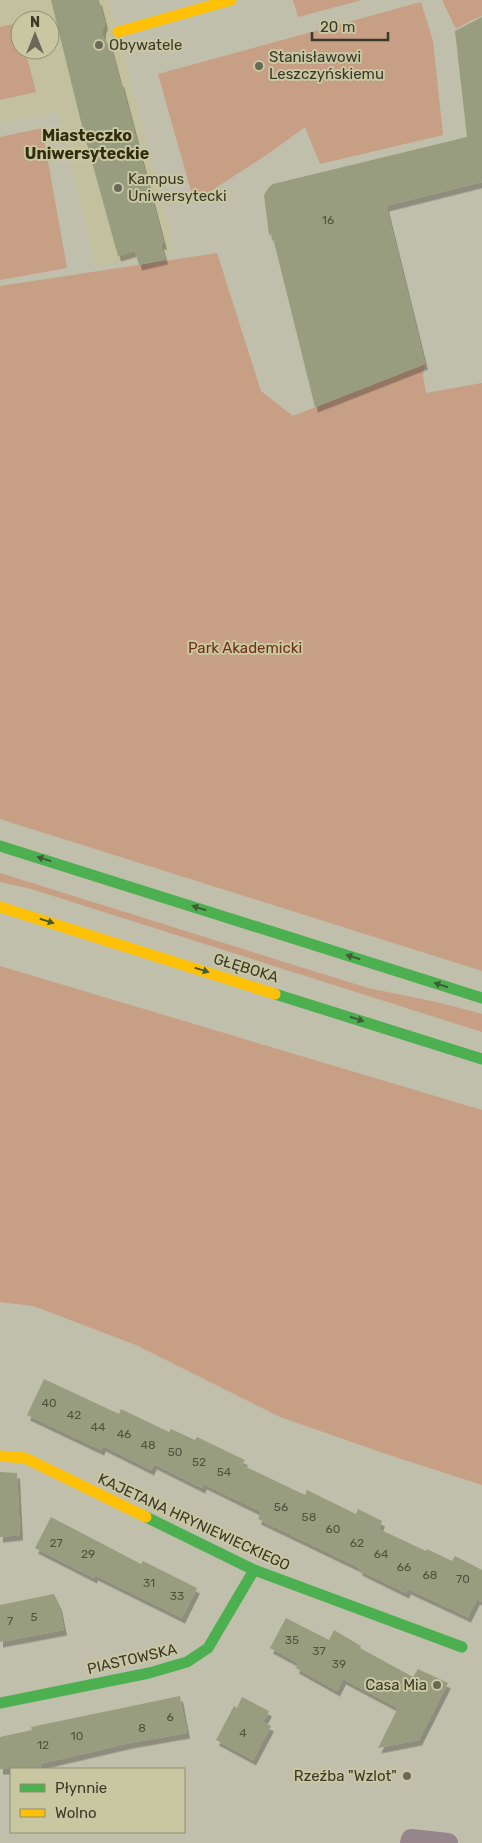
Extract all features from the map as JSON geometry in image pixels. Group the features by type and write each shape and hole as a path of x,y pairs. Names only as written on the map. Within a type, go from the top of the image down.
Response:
{"main road":[{"path":"118,32 231,0"},
{"path":"0,846 482,998"},
{"name":"GŁĘBOKA","path":"0,907 482,1059"},
{"name":"KAJETANA HRYNIEWIECKIEGO","path":"0,1456 25,1458 254,1570 462,1648"},
{"name":"PIASTOWSKA","path":"0,1703 149,1673 187,1662 208,1648 254,1570"}],"street":[{"path":"410,1841 448,1843"}],"shaded area":[{"name":"Kampus Uniwersytecki","path":"0,0 109,0 176,253 96,266 58,112 0,123"}],"green space":[{"path":"293,0 362,0 298,17"},
{"path":"442,0 482,0 482,16 456,29"},
{"path":"421,2 433,41 443,135 320,164 305,127 268,154 194,202 158,74"},
{"path":"10,25 10,60 28,60 36,92 0,100 0,27"},
{"path":"42,128 67,268 0,280 0,137"},
{"name":"Park Akademicki","path":"217,253 261,391 293,416 425,364 423,375 426,393 482,383 482,971 0,819 0,286"},
{"path":"0,873 368,988 441,1003 482,1014 482,1032 31,889 0,882"},
{"path":"0,966 482,1110 482,1485 280,1417 136,1345 33,1306 0,1302"}],"building":[{"path":"51,0 99,0 105,24 103,36 110,45 121,81 164,244 161,244 165,259 139,265 135,251 118,256 82,126 60,37 60,10 53,10"},
{"path":"482,17 482,182 386,206 425,364 315,407 272,234 269,235 264,195 273,184 467,137 455,31"},
{"path":"44,1379 119,1414 121,1409 169,1432 171,1429 195,1440 197,1437 245,1460 242,1465 305,1495 307,1490 356,1514 358,1509 382,1521 379,1529 426,1551 427,1549 452,1561 455,1556 482,1570 482,1602 477,1599 468,1617 408,1589 406,1593 359,1570 360,1568 258,1519 261,1512 204,1484 202,1488 154,1464 151,1470 103,1446 101,1450 27,1415"},
{"path":"0,1472 17,1473 20,1535 0,1537"},
{"path":"51,1517 141,1564 143,1561 197,1588 182,1618 95,1575 94,1578 35,1548"},
{"path":"54,1594 59,1605 64,1630 0,1642 0,1605"},
{"path":"286,1618 329,1640 334,1630 361,1646 360,1648 413,1677 418,1669 448,1683 419,1740 378,1748 398,1708 343,1679 337,1691 296,1668 298,1663 270,1648"},
{"path":"180,1696 187,1733 130,1743 40,1764 41,1768 0,1769 0,1737 32,1730 31,1727"},
{"path":"242,1697 269,1711 263,1722 271,1726 253,1760 216,1740 234,1706 237,1708"}],"traffic: fast":[{"path":"0,846 482,998"},
{"path":"275,994 482,1059"},
{"path":"146,1517 254,1570 462,1647"},
{"path":"0,1703 149,1673 187,1662 208,1648 254,1570"}],"traffic: slow":[{"path":"118,32 231,0"},
{"path":"0,907 275,994"},
{"path":"0,1456 25,1458 146,1517"}],"place":[{"name":"Obywatele","path":"99,45"},
{"name":"Stanisławowi Leszczyńskiemu","path":"259,66"},
{"name":"Kampus Uniwersytecki","path":"118,188"},
{"name":"Casa Mia","path":"437,1685"},
{"name":"Rzeźba \"Wzlot\"","path":"407,1776"}],"district":[{"name":"Miasteczko Uniwersyteckie","path":"87,144"}]}
